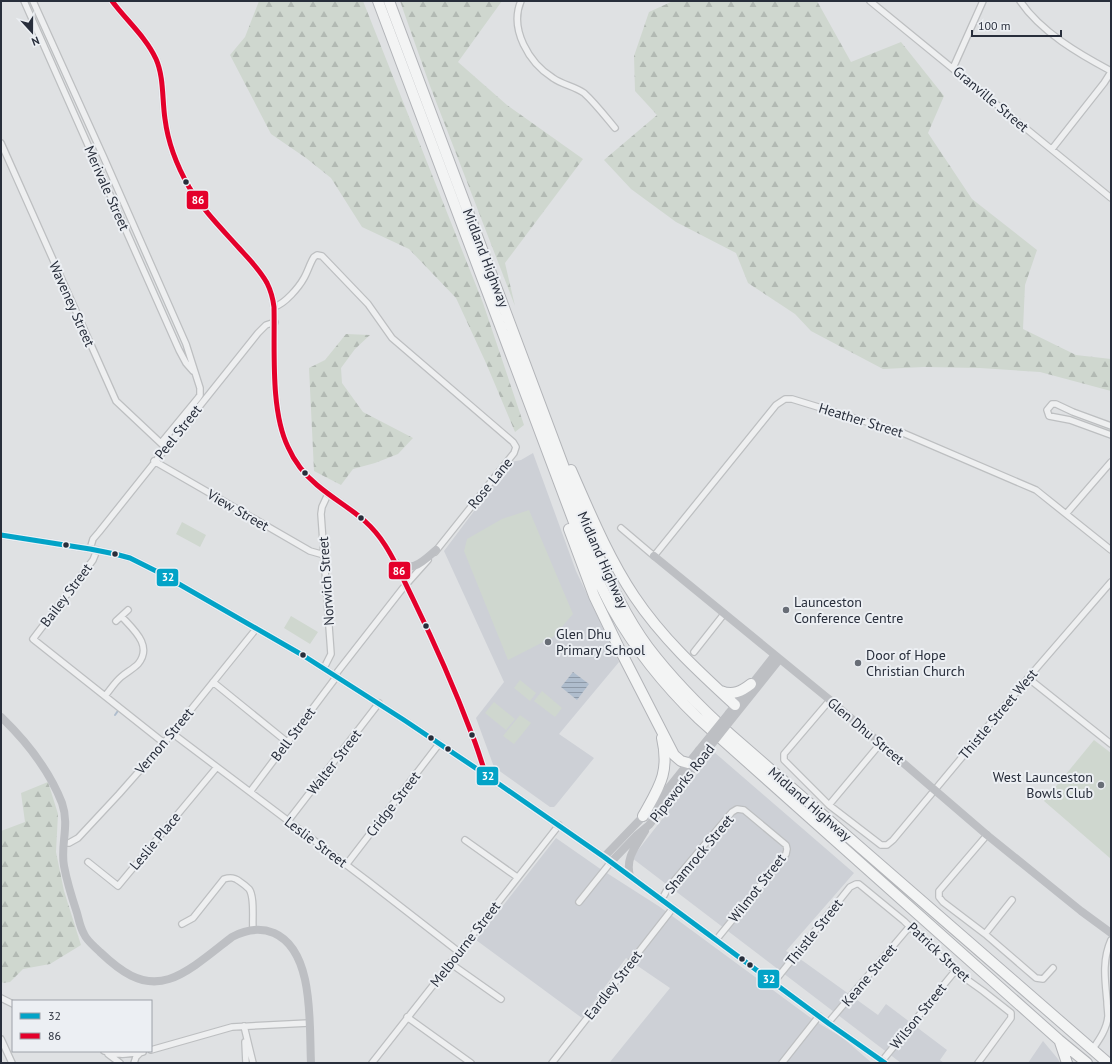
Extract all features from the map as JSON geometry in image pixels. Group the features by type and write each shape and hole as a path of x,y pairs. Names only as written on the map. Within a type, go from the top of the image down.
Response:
{"highway":[{"name":"Midland Highway","path":"378,1 578,533 595,574 622,625 643,657 683,704 698,718 1085,1062"},
{"name":"Midland Highway","path":"389,1 588,532 610,582 647,646 693,700 731,735 1108,1063"},
{"path":"514,366 535,434 588,580 616,642 676,758 688,764"},
{"path":"535,390 603,539 623,577 641,605 665,637 683,657 718,689 735,711"},
{"path":"718,689 724,692 735,693 751,684"},
{"path":"648,821 664,770 664,747 655,719"},
{"path":"1059,1040 1067,1063"},
{"path":"1085,1062 1092,1050"}],"main road":[{"path":"112,1 144,40 156,59 160,75 168,134 173,151 184,176 207,213 254,264 264,278 270,291 274,306 275,322 277,404 284,438 292,456 302,471 328,494 367,522 376,532 394,561 452,682 486,775"},
{"path":"1,535 94,550 130,558 158,572 336,675 559,825 883,1062"},
{"path":"394,561 403,566 413,566 421,562 436,550"},
{"name":"Glen Dhu Street","path":"654,556 830,700 987,835 1111,934"},
{"name":"Pipeworks Road","path":"604,857 648,821 658,801 688,764 702,752 727,725 751,684 777,658"},
{"name":"Pipeworks Road","path":"611,862 638,835 777,658"},
{"path":"1,717 34,754 58,794 65,816 66,831 64,843 64,865 82,932 88,941 111,962 131,976 139,980 154,982 171,979 188,970 232,937 240,933 253,930 264,930 275,934 285,940 293,949 299,960 305,980 311,1063"},
{"path":"630,876 628,866 629,859 648,821"}],"street":[{"name":"Merivale Street","path":"24,1 179,350 186,363 195,373"},
{"name":"Merivale Street","path":"33,1 186,344 200,388 200,395 161,443"},
{"path":"521,1 517,16 518,26 521,38 531,56 538,65 553,78 576,88 583,93 615,128"},
{"name":"Granville Street","path":"870,1 1111,198"},
{"path":"953,68 983,1"},
{"path":"1020,1 1032,17 1066,44 1111,72 1104,84 1052,149"},
{"name":"Waveney Street","path":"1,143 116,401 166,448"},
{"name":"Rose Lane","path":"274,306 287,299 304,278 314,257 317,255 322,256 368,304 392,338 508,436 515,445 515,450 512,456 406,585 336,675"},
{"name":"Peel Street","path":"94,550 93,539 154,461 258,333 266,325 275,322"},
{"name":"Heather Street","path":"654,556 776,404 785,399 800,401 916,438 1036,490 1111,550"},
{"path":"1111,426 1056,404 1052,404 1047,410 1047,413 1052,417 1070,420 1111,435"},
{"name":"View Street","path":"154,461 310,551 324,555"},
{"path":"1066,514 1111,462"},
{"name":"Norwich Street","path":"324,668 331,654 321,514 323,503 328,494"},
{"name":"Glen Dhu Street","path":"621,528 654,556"},
{"name":"Bailey Street","path":"94,550 93,560 33,639 105,696"},
{"name":"Thistle Street West","path":"829,805 881,845 885,845 892,840 1111,582"},
{"path":"116,621 128,610"},
{"path":"694,652 724,614"},
{"path":"122,617 140,638 144,645 144,654 138,664 121,678 105,696 164,743"},
{"name":"Vernon Street","path":"64,843 69,843 78,838 164,743 256,629"},
{"name":"Bell Street","path":"250,792 336,675"},
{"path":"1028,678 1111,744"},
{"path":"213,682 287,742"},
{"path":"830,700 783,757 786,762 829,805 880,744"},
{"name":"Walter Street","path":"288,821 379,703"},
{"name":"Leslie Street","path":"172,733 346,864 459,952"},
{"name":"Cridge Street","path":"346,864 439,744"},
{"name":"Leslie Place","path":"88,862 118,886 217,766"},
{"name":"Shamrock Street","path":"662,899 668,888 699,850 732,812 738,809"},
{"name":"Wilmot Street","path":"716,940 786,854 787,849 786,845 744,810 738,809"},
{"name":"Melbourne Street","path":"372,1063 559,825"},
{"path":"987,835 938,894 943,902 985,934 1036,978 1043,979 1053,968"},
{"path":"465,840 517,877"},
{"name":"Pipeworks Road","path":"579,902 611,862"},
{"path":"182,924 193,918 224,879 229,877 236,879 250,891 252,899 253,930"},
{"name":"Patrick Street","path":"856,884 863,887 910,926 955,971 1011,1013 1011,1018 978,1063"},
{"name":"Thistle Street","path":"774,982 850,888 856,884"},
{"path":"985,934 1012,900"},
{"name":"Eardley Street","path":"552,1063 673,908"},
{"name":"Keane Street","path":"828,1023 910,926"},
{"path":"1092,1050 1101,1036 1109,1017 1104,964 1111,940"},
{"path":"450,963 501,999"},
{"name":"Wilson Street","path":"883,1062 955,971"},
{"path":"1,998 12,1004"},
{"path":"782,1063 819,1016"},
{"path":"407,1017 471,1063"},
{"path":"152,1050 232,1026 309,1023"},
{"path":"244,1026 246,1063"},
{"path":"244,1026 253,1063"},
{"path":"1,1039 12,1063"},
{"path":"105,1052 120,1063"},
{"path":"107,1052 124,1055 140,1052"},
{"path":"134,1063 138,1055 143,1052"}],"shaded area":[{"name":"Glen Dhu Primary School","path":"533,453 576,571 619,662 559,734 594,758 554,807 550,807 494,767 476,718 504,682 444,551 511,462 521,460"},
{"path":"714,752 854,873 786,951 803,961 878,1015 886,1004 947,1050 940,1060 944,1063 901,1063 632,858"},
{"path":"556,838 599,868 660,907 815,1021 843,1038 872,1063 610,1062 670,988 626,958 582,1018 476,940"},
{"path":"1043,1041 1058,1059 1060,1063 1028,1063"}],"green space":[{"path":"259,1 363,1 483,303 524,425 515,432 486,363 456,298 409,249 362,227 331,178 306,158 271,134 230,55 245,37"},
{"path":"400,1 502,1 458,62 507,105 583,159 505,263 515,306 430,86"},
{"path":"673,1 817,1 851,62 901,42 944,96 928,133 972,199 1037,250 1025,285 1023,329 1076,355 1111,359 1111,391 1040,372 980,368 924,367 883,369 811,331 795,314 748,283 736,253 676,222 631,189 604,160 657,115 635,91 634,56 649,12"},
{"path":"346,334 370,335 355,349 341,368 342,383 363,412 413,438 398,454 375,463 353,469 341,485 314,471 309,368 325,360"},
{"path":"529,510 573,614 553,637 508,660 464,551 467,539 502,519"},
{"path":"182,522 206,535 200,547 176,534"},
{"path":"291,616 318,632 310,644 284,628"},
{"path":"520,680 536,693 530,701 514,688"},
{"path":"542,691 562,708 555,717 534,701"},
{"path":"494,702 515,719 506,730 485,713"},
{"path":"520,715 531,723 514,744 503,736"},
{"path":"1094,740 1111,753 1111,859 1044,801"},
{"path":"48,782 58,814 56,852 64,891 81,945 50,964 23,969 10,982 3,983 1,981 1,831 25,822 21,793"}],"water":[{"path":"573,672 589,684 577,700 561,687"}],"waterway":[{"path":"115,715 120,708"}],"transit line":[{"name":"86","path":"112,1 147,43 159,66 168,137 177,163 189,187 206,211 258,269 270,289 274,307 274,360 278,415 282,432 288,447 297,463 308,477 370,526 389,551 444,665 473,737 486,775"},
{"name":"32","path":"1,535 90,549 130,558 158,572 304,656 404,720 604,857 828,1023 885,1063"}],"place":[{"name":"Launceston Conference Centre","path":"786,610"},
{"name":"Glen Dhu Primary School","path":"548,642"},
{"name":"Door of Hope Christian Church","path":"858,663"},
{"name":"West Launceston Bowls Club","path":"1101,785"}]}
